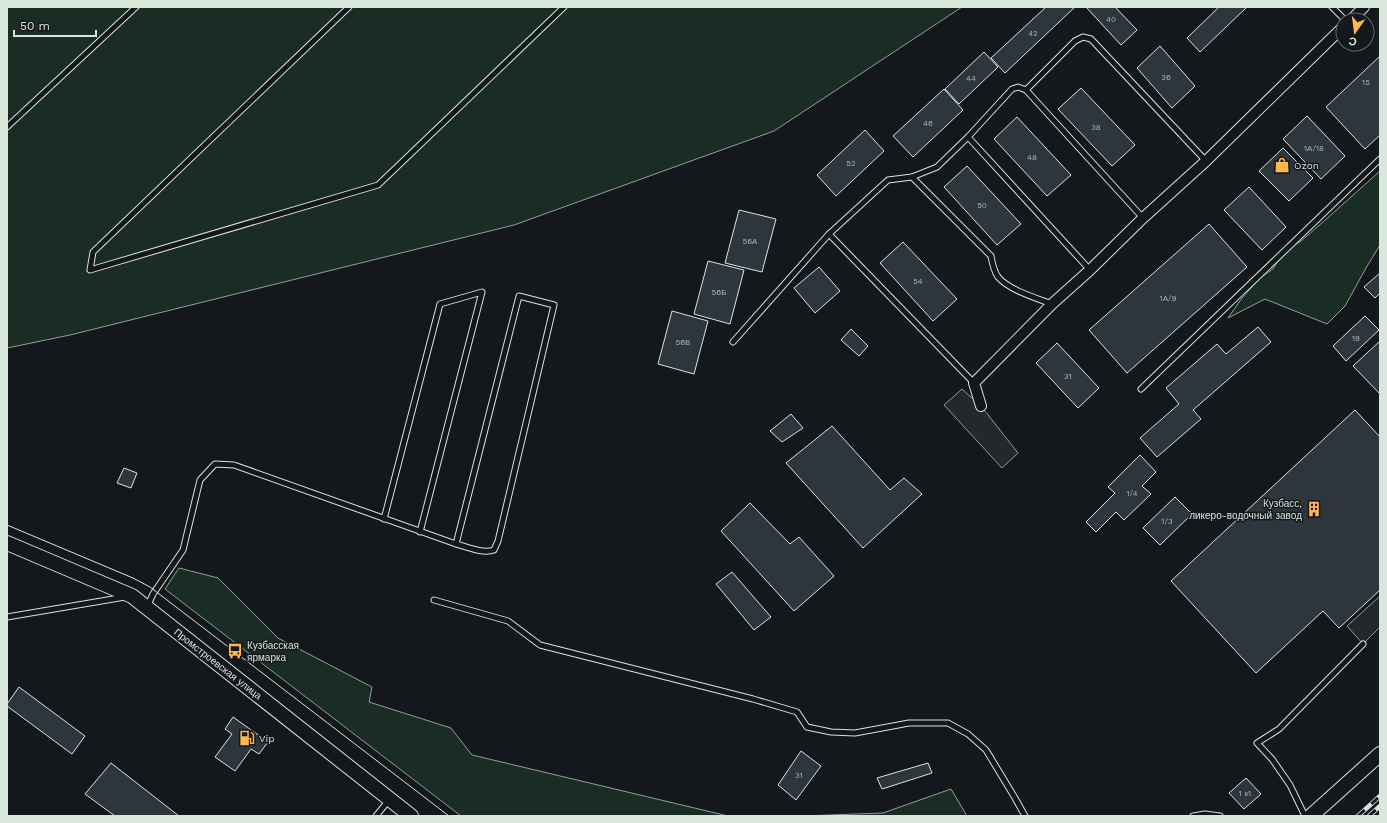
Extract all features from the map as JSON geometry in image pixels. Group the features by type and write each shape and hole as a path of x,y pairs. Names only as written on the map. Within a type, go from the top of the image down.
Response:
{"street":[{"path":"981,406 974,383 1052,304 1206,161 1335,36"},
{"name":"Промстроевская улица","path":"7,543 132,596 411,816"},
{"path":"1311,816 1380,754"}],"lane":[{"path":"7,127 136,7"},
{"path":"349,7 93,252 90,270 378,184 564,7"},
{"path":"1026,90 1075,41 1083,37 1091,39 1206,161"},
{"path":"734,342 829,234 888,180 912,177 937,167 968,137 1012,89 1018,87 1026,90 1143,218"},
{"path":"968,137 1090,270"},
{"path":"1141,389 1380,159"},
{"path":"912,177 991,256 993,266 998,276 1023,294 1052,304"},
{"path":"829,234 974,383"},
{"path":"384,519 440,304 482,292 420,532"},
{"path":"147,608 152,594 183,550 200,480 215,464 234,465 456,544 490,552 494,550 498,541 554,305 519,296 456,544"},
{"path":"7,616 132,596"},
{"path":"434,600 508,621 540,644 753,699 797,712 807,727 831,732 855,733 909,723 948,723 968,734 986,750 1025,816"},
{"path":"1305,816 1290,785 1272,759 1257,743 1279,729 1363,644"},
{"path":"376,816 390,800"},
{"path":"1192,816 1205,814 1220,816"}],"green space":[{"path":"7,7 962,7 774,131 514,225 70,335 7,348"},
{"path":"1380,171 1380,245 1345,306 1327,324 1265,299 1228,318 1242,298 1260,278 1273,269 1283,252 1301,241"},
{"path":"179,568 218,578 278,638 372,687 369,702 451,728 472,755 728,816 461,816 165,589"},
{"path":"951,789 967,816 802,816 883,813"}],"shaded area":[{"path":"962,389 981,406 1018,453 1002,468 944,405"},
{"path":"1380,596 1380,627 1363,644 1347,626"}],"building":[{"path":"1046,7 1075,7 1005,73 991,58"},
{"path":"1086,7 1115,7 1137,30 1121,45"},
{"path":"1219,7 1247,7 1200,52 1187,38"},
{"path":"1160,46 1195,86 1172,108 1137,68"},
{"path":"984,52 998,67 959,104 945,89"},
{"path":"1380,56 1380,135 1365,149 1326,107"},
{"path":"1081,88 1135,145 1112,166 1058,109"},
{"path":"944,89 963,110 913,157 893,136"},
{"path":"1307,116 1345,156 1321,179 1283,139"},
{"path":"1017,117 1071,175 1047,196 994,139"},
{"path":"865,130 884,151 836,196 817,175"},
{"path":"1283,148 1313,178 1289,201 1259,171"},
{"path":"967,166 1021,224 997,245 944,187"},
{"path":"1249,187 1286,227 1262,250 1224,210"},
{"path":"739,210 776,219 762,272 725,263"},
{"path":"1209,224 1247,267 1127,373 1089,330"},
{"path":"903,242 957,299 933,321 880,263"},
{"path":"708,261 744,270 730,324 694,314"},
{"path":"819,267 840,291 815,313 794,288"},
{"path":"1380,273 1380,293 1375,298 1364,287"},
{"path":"672,311 708,321 694,374 658,364"},
{"path":"1365,316 1379,330 1346,361 1333,346"},
{"path":"1258,327 1271,342 1193,410 1201,419 1157,457 1140,438 1179,404 1166,388 1217,344 1226,354"},
{"path":"851,329 868,346 859,356 841,340"},
{"path":"1380,341 1380,394 1353,366"},
{"path":"1057,343 1099,388 1078,408 1036,363"},
{"name":"Кузбасс, ликеро-водочный завод","path":"1355,410 1380,437 1380,590 1339,628 1323,611 1256,673 1171,581"},
{"path":"791,414 803,428 782,442 770,431"},
{"path":"832,426 890,490 904,478 922,494 863,548 786,463"},
{"path":"1140,455 1156,472 1142,486 1151,494 1124,520 1116,512 1096,532 1086,522 1115,493 1108,487"},
{"path":"124,468 137,473 131,488 117,483"},
{"path":"1175,497 1192,514 1160,545 1143,528"},
{"path":"750,503 790,544 799,537 834,576 794,611 721,531"},
{"path":"732,572 771,617 754,630 716,584"},
{"path":"19,687 85,736 72,754 7,706"},
{"path":"233,717 268,742 259,754 251,749 235,771 215,757 232,734 225,729"},
{"path":"801,751 821,766 796,800 778,785"},
{"path":"111,763 179,816 115,816 85,794"},
{"path":"928,763 932,773 882,789 877,778"},
{"path":"1246,778 1261,794 1244,809 1229,793"}],"tram line":[{"path":"7,525 133,578 150,587 449,816"}],"railway":[{"path":"1358,816 1380,796"},
{"path":"1369,816 1380,806"}],"place":[{"name":"Ozon","path":"1282,165"},
{"name":"Кузбасс, ликеро-водочный завод","path":"1314,509"},
{"name":"Кузбасская ярмарка","path":"235,651"},
{"name":"Vip","path":"247,738"}]}
